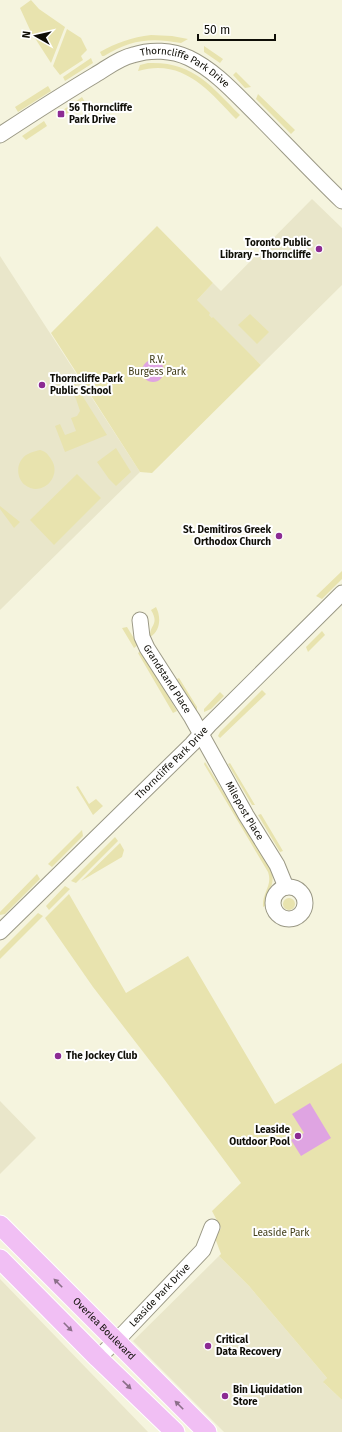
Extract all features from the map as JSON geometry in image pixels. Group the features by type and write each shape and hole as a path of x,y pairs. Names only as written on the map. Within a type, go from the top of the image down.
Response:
{"main road":[{"name":"Overlea Boulevard","path":"0,1225 207,1432"},
{"path":"0,1259 98,1358 175,1432"}],"street":[{"name":"Thorncliffe Park Drive","path":"0,135 66,92 122,59 144,52 169,52 188,58 211,71 342,201"},
{"name":"Thorncliffe Park Drive","path":"0,932 342,593"},
{"name":"Grandstand Place","path":"140,620 142,637 147,648 186,707 201,734"},
{"name":"Milepost Place","path":"201,734 246,815 278,865 286,887"},
{"name":"Leaside Park Drive","path":"98,1358 203,1250 212,1228"}],"shaded area":[{"path":"312,199 342,228 342,285 261,365 195,302 213,283 221,291"},
{"name":"Thorncliffe Park Public School","path":"0,256 140,472 0,610"},
{"path":"149,360 157,360 164,367 164,375 157,382 149,382 142,375 142,367"},
{"path":"0,1101 36,1138 0,1174"},
{"path":"310,1103 331,1138 301,1156 291,1140 304,1133 292,1114"},
{"path":"219,1256 249,1286 327,1378 324,1383 342,1400 342,1432 224,1432 133,1341"},
{"path":"0,1279 148,1432 0,1432"}],"green space":[{"path":"31,0 39,9 65,27 51,63 31,32 20,8"},
{"path":"67,29 81,38 87,50 81,56 83,60 60,75 53,66"},
{"path":"151,35 172,36 188,39 181,43 160,40 141,41 123,46 104,56 102,56 100,52 124,41"},
{"path":"204,46 223,59 220,63 204,52"},
{"path":"91,58 93,63 65,81 63,77"},
{"path":"148,63 164,63 177,66 200,77 220,94 240,115 236,119 205,88 193,79 181,73 168,69 154,68 138,71 140,65"},
{"path":"236,72 251,87 245,88 233,75"},
{"path":"48,86 51,91 18,112 15,107"},
{"path":"258,94 295,130 291,134 256,99"},
{"path":"82,97 85,102 66,114 63,110"},
{"path":"44,121 47,126 26,140 22,136"},
{"name":"R.V. Burgess Park","path":"157,226 213,283 197,300 210,313 209,315 212,318 213,317 261,365 152,473 140,472 51,333"},
{"path":"250,314 269,332 257,344 238,325"},
{"path":"75,384 107,435 65,452 55,426 60,424 65,435 76,431 71,418 77,416 80,411 70,386"},
{"path":"116,448 131,472 116,486 97,462"},
{"path":"40,450 48,454 50,457 54,466 53,478 44,487 38,489 31,488 25,485 20,478 18,473 19,464 24,457"},
{"path":"77,474 101,498 54,545 30,520"},
{"path":"0,506 20,522 14,528 0,509"},
{"path":"342,571 342,579 322,599 316,596"},
{"path":"156,607 159,615 159,623 156,631 150,637 154,622 154,615 151,610"},
{"path":"127,627 138,645 134,648 122,628"},
{"path":"322,631 325,635 308,652 306,647"},
{"path":"141,651 177,711 173,713 138,653"},
{"path":"179,678 197,707 197,711 194,709 175,680"},
{"path":"262,690 266,694 220,738 218,736 220,732"},
{"path":"220,692 224,696 211,709 204,712 204,709"},
{"path":"205,762 271,870 273,880 272,885 265,906 263,907 264,897 269,881 268,872 204,764"},
{"path":"230,763 255,805 252,805 228,764"},
{"path":"78,786 89,804 96,799 103,806 93,815 76,787"},
{"path":"261,814 283,851 280,852 258,815"},
{"path":"82,830 83,836 52,867 48,864"},
{"path":"115,837 118,841 76,883 71,881"},
{"path":"120,843 124,850 122,857 81,881"},
{"path":"37,874 40,879 5,914 0,915 0,912"},
{"path":"65,886 70,889 49,910 46,906"},
{"name":"Leaside Park","path":"69,894 126,993 188,956 275,1104 342,1063 342,1400 323,1382 327,1378 249,1286 219,1256 221,1254 215,1238 221,1228 212,1211 241,1183 164,1079 93,987 45,918"},
{"path":"287,898 291,898 295,904 291,910 287,910 283,906 283,902"},
{"path":"38,913 43,916 0,959 0,951"}],"place":[{"name":"56 Thorncliffe Park Drive","path":"61,114"},
{"name":"Toronto Public Library - Thorncliffe","path":"319,249"},
{"name":"Thorncliffe Park Public School","path":"42,385"},
{"name":"St. Demitiros Greek Orthodox Church","path":"279,536"},
{"name":"The Jockey Club","path":"58,1056"},
{"name":"Leaside Outdoor Pool","path":"298,1136"},
{"name":"Critical Data Recovery","path":"208,1346"},
{"name":"Bin Liquidation Store","path":"225,1396"}]}
